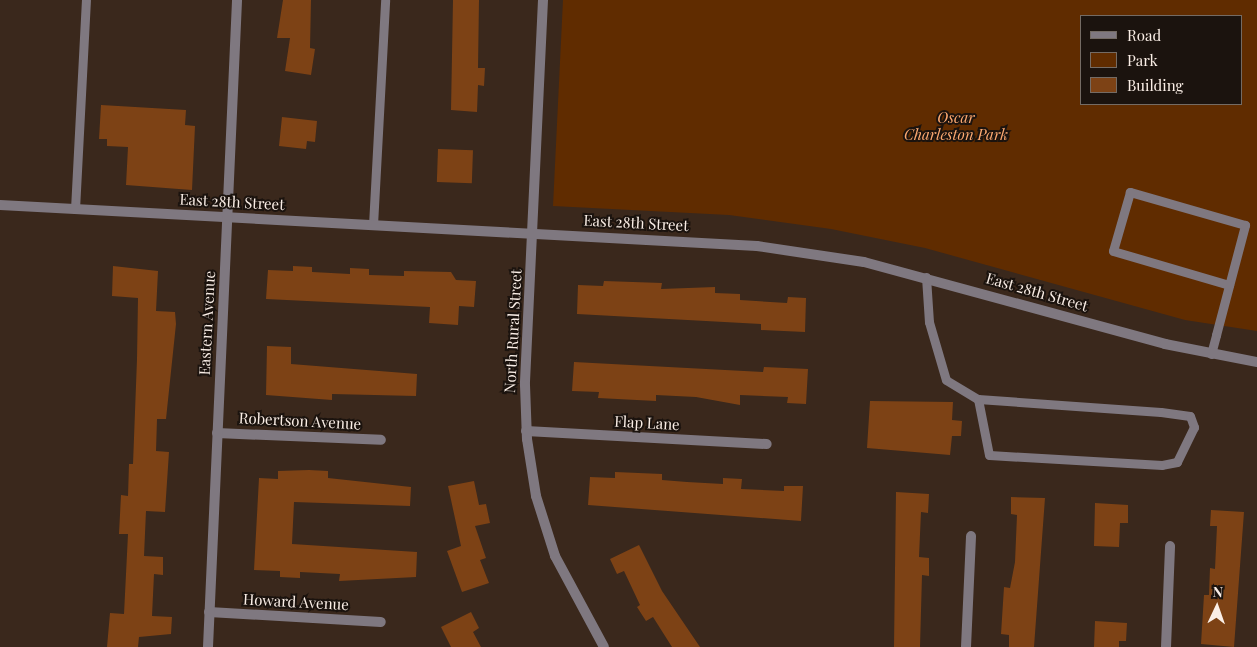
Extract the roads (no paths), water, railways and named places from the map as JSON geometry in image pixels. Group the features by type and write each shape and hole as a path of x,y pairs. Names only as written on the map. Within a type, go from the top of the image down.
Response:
{"street":[{"name":"Eastern Avenue","path":"208,647 237,0"},
{"name":"North Rural Street","path":"543,0 532,233 526,431 545,531 574,598 604,647"},
{"name":"East 28th Street","path":"0,205 757,246 926,277 1210,354 1257,362"},
{"name":"Flap Lane","path":"526,431 767,444"},
{"name":"Robertson Avenue","path":"217,433 381,440"},
{"path":"966,647 971,536"},
{"path":"1166,647 1170,546"},
{"name":"Howard Avenue","path":"209,612 381,622"}],"lane":[{"path":"75,209 86,0"},
{"path":"373,225 385,0"},
{"path":"1210,354 1229,285 1245,225 1130,192 1113,251 1229,285"},
{"path":"926,277 928,322 946,380 978,399 1161,412 1190,416 1194,427 1177,462 1162,465 989,454 978,399"}],"park label":[{"name":"Oscar Charleston Park","path":"956,126"}]}
